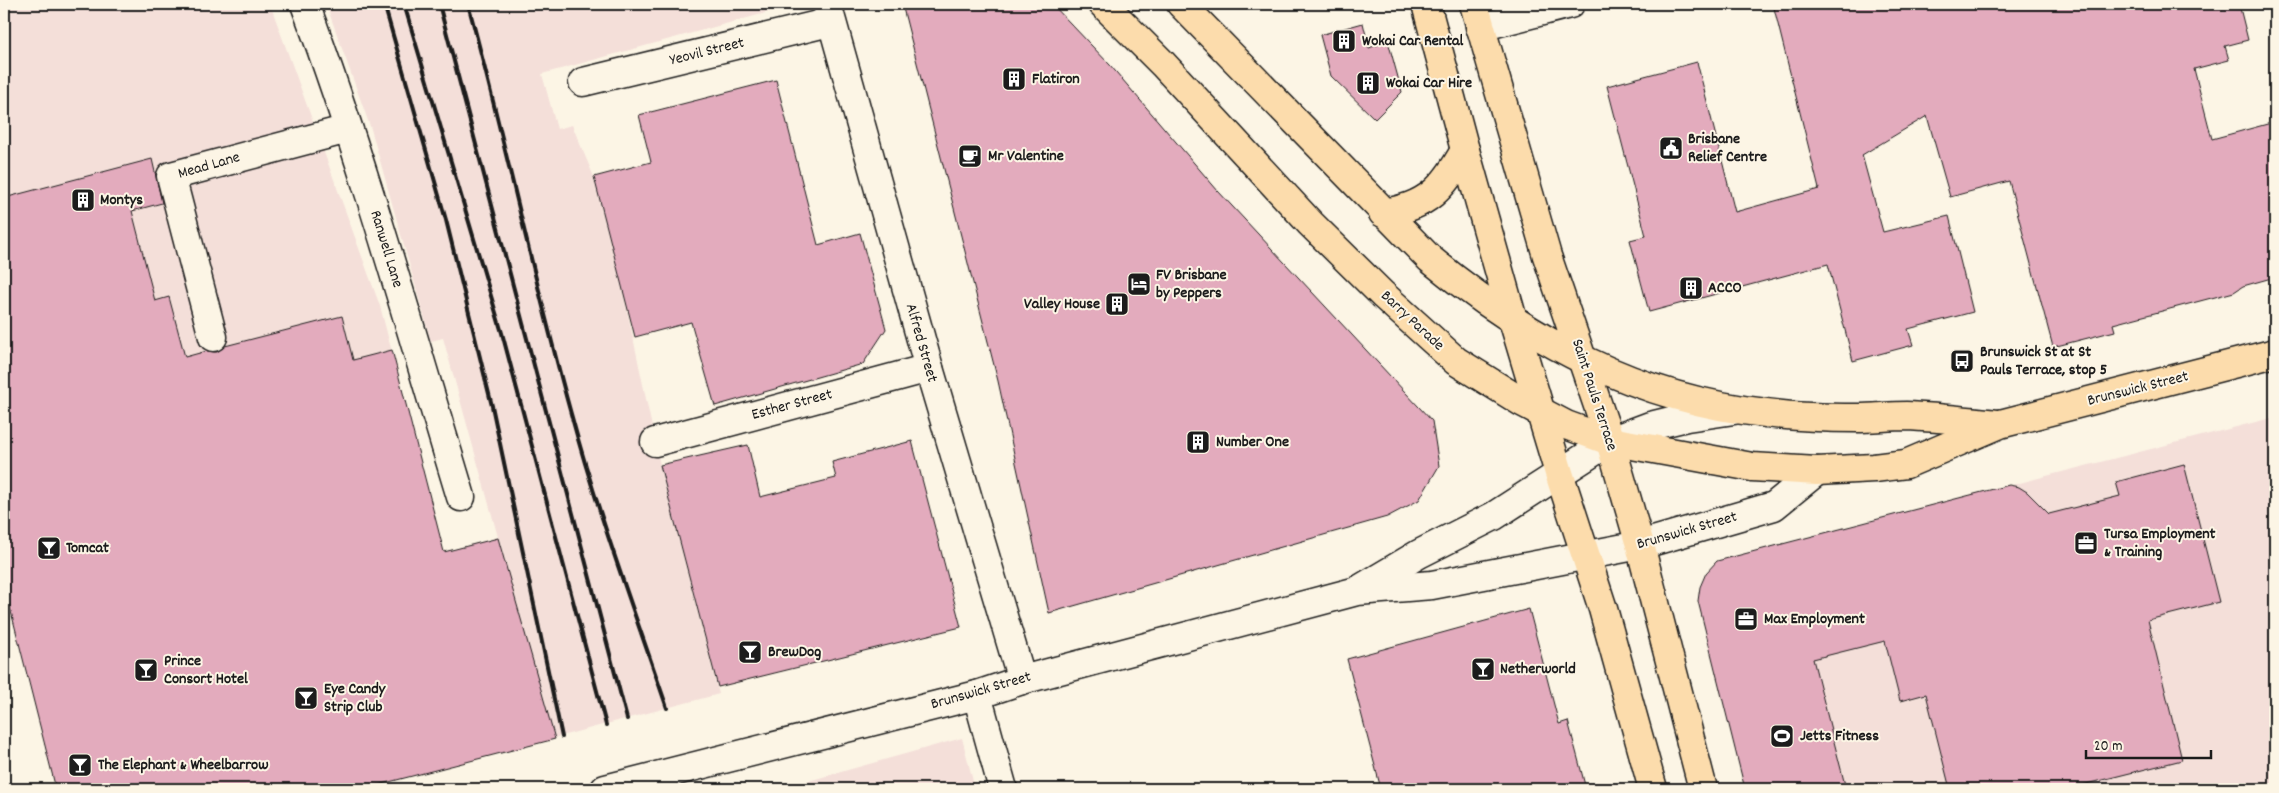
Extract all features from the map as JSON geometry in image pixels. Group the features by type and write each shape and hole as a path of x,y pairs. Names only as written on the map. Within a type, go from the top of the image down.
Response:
{"highway":[{"name":"Barry Parade","path":"1103,4 1163,64 1310,223 1416,326 1467,369 1540,412 1566,425 1610,441 1752,467 1817,471"},
{"path":"1181,4 1424,253 1450,276 1513,320"},
{"path":"1426,4 1464,150 1513,320 1540,412 1603,609 1653,789"},
{"name":"Saint Pauls Terrace","path":"1477,15 1547,256 1610,441 1640,545 1703,789"},
{"path":"1383,213 1409,208 1434,194 1443,184 1464,150"},
{"name":"Brunswick Street","path":"1513,320 1584,360 1669,395 1744,410 1828,418 1906,416 2000,424"},
{"name":"Brunswick Street","path":"1817,471 1906,464 2000,424 2275,353"}],"street":[{"name":"Ranwell Lane","path":"305,4 348,129 461,497"},
{"path":"1477,15 1570,4"},
{"name":"Yeovil Street","path":"583,82 829,13"},
{"name":"Alfred Street","path":"829,13 928,368 1022,680"},
{"name":"Mead Lane","path":"213,337 171,176 348,129"},
{"name":"Esther Street","path":"654,442 928,368"},
{"name":"Brunswick Street","path":"1357,591 1419,554 1494,516 1610,441 1666,422 1708,413 1744,410"},
{"name":"Brunswick Street","path":"605,789 977,695 1022,680 1357,591 1412,588 1640,545 1774,506 1817,471"},
{"path":"977,695 1003,789"}],"shaded area":[{"path":"4,4 270,4 380,306 444,552 498,537 443,338 431,341 371,129 326,4 798,4 542,74 557,129 572,125 594,177 623,290 660,465 719,694 362,789 56,789 4,584"},
{"path":"2275,417 2275,784 2253,789 1745,789 1698,601 1700,587 1706,573 1717,561"},
{"path":"962,738 975,789 780,789"}],"building":[{"name":"FV Brisbane by Peppers","path":"902,4 1052,4 1110,65 1218,191 1432,421 1439,466 1419,500 1387,517 1049,613 998,381"},
{"path":"1773,4 2239,4 2248,40 2225,46 2229,60 2194,69 2212,139 2275,122 2275,277 2243,286 2234,292 2113,324 2115,331 2053,347 2009,181 1950,197 1927,116 1862,155 1883,232 1949,216 1973,312 1908,329 1913,345 1853,361 1828,264 1649,312 1630,240 1646,236 1607,86 1697,62 1735,212 1819,189"},
{"path":"1363,23 1369,48 1388,41 1402,92 1375,119 1331,76 1320,35"},
{"path":"776,80 818,245 860,233 886,329 863,364 715,406 691,322 635,337 594,177 651,162 639,115"},
{"path":"152,159 162,203 132,211 155,301 169,297 185,357 207,351 217,352 225,346 342,316 353,360 392,350 444,552 498,538 555,739 362,789 56,789 4,584 4,198"},
{"path":"912,441 961,627 718,687 660,465 748,445 760,497 836,478 832,462"},
{"path":"2184,464 2219,602 2148,620 2182,760 2066,789 1950,789 1926,694 1900,701 1885,641 1813,659 1846,789 1745,789 1698,601 1700,587 1706,573 1717,561 2009,485 2019,487 2027,492 2049,514 2120,496 2116,482"},
{"path":"1529,609 1559,724 1568,721 1586,789 1381,789 1347,659"}],"railway":[{"path":"384,4 446,220 492,406 562,737"},
{"path":"404,4 502,333 606,725"},
{"path":"439,4 627,719"},
{"path":"468,4 557,363 593,488 667,708"}],"place":[{"name":"Wokai Car Rental","path":"1344,41"},
{"name":"Flatiron","path":"1014,79"},
{"name":"Wokai Car Hire","path":"1368,83"},
{"name":"Brisbane Relief Centre","path":"1671,148"},
{"name":"Mr Valentine","path":"970,156"},
{"name":"Montys","path":"83,200"},
{"name":"FV Brisbane by Peppers","path":"1139,284"},
{"name":"ACCO","path":"1691,288"},
{"name":"Valley House","path":"1117,304"},
{"name":"Brunswick St at St Pauls Terrace, stop 5","path":"1962,361"},
{"name":"Number One","path":"1198,442"},
{"name":"Tursa Employment & Training","path":"2086,543"},
{"name":"Tomcat","path":"49,548"},
{"name":"Max Employment","path":"1746,619"},
{"name":"BrewDog","path":"750,652"},
{"name":"Netherworld","path":"1483,669"},
{"name":"Prince Consort Hotel","path":"146,670"},
{"name":"Eye Candy Strip Club","path":"306,698"},
{"name":"Jetts Fitness","path":"1782,736"},
{"name":"The Elephant & Wheelbarrow","path":"80,765"}]}
